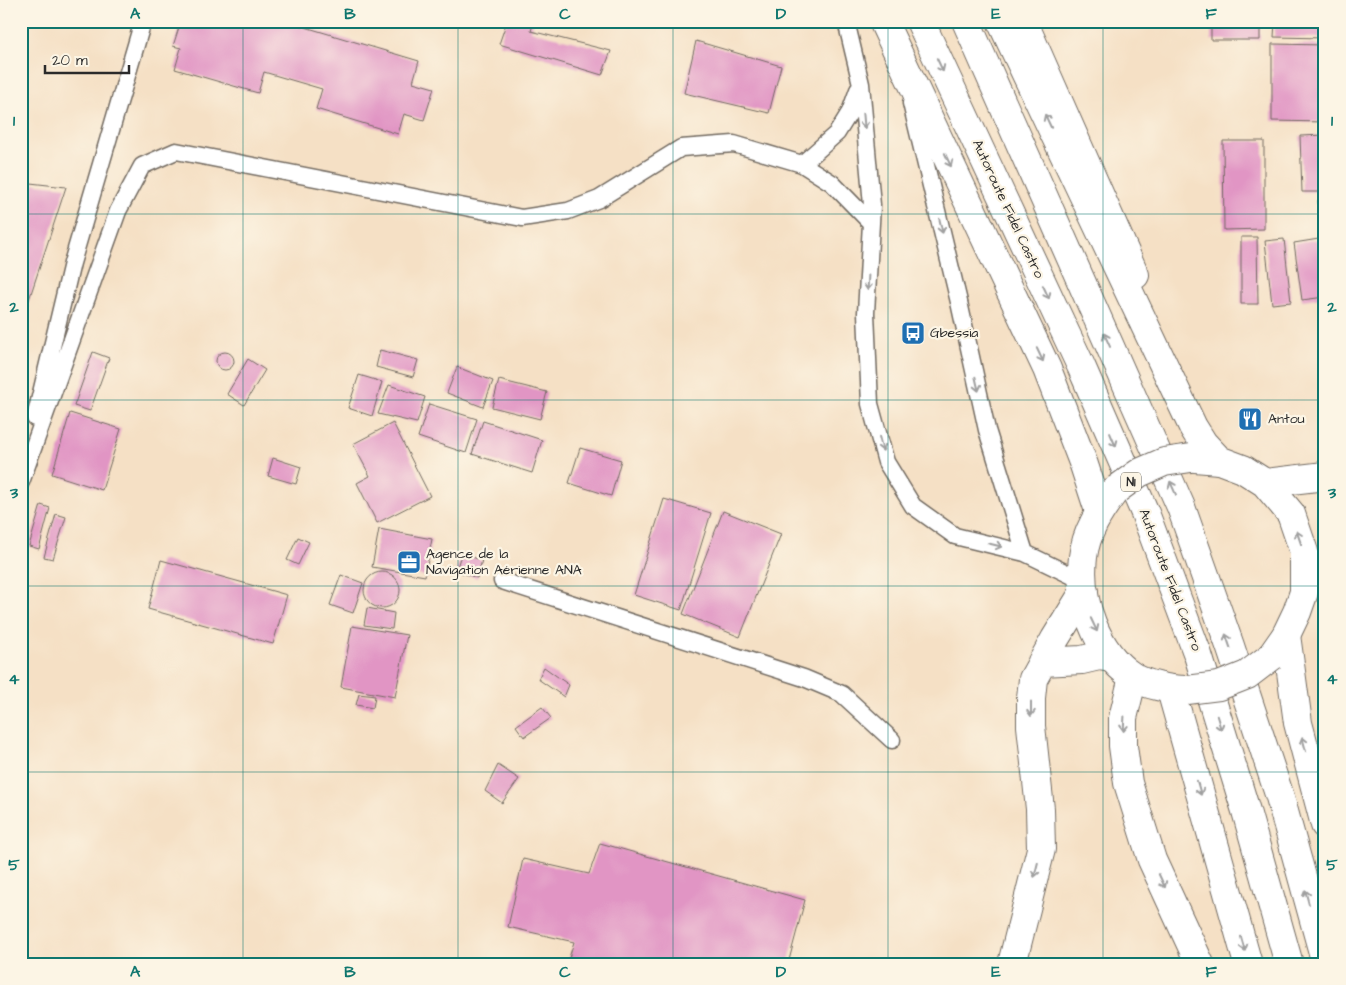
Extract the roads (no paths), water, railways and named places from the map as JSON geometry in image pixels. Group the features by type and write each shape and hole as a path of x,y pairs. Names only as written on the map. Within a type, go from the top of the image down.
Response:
{"main road":[{"path":"883,21 1046,369 1084,465 1099,511"},
{"name":"Autoroute Fidel Castro","path":"920,21 1081,366 1145,514 1198,656 1246,811 1289,964"},
{"path":"966,21 1182,507 1280,797 1325,960"},
{"path":"1000,21 1193,427 1203,442 1208,458"},
{"path":"1023,21 1208,458"},
{"path":"1304,592 1304,552 1291,514 1265,483 1243,469 1208,458 1164,462 1139,473 1117,489 1099,511 1089,533 1083,557 1083,587 1089,614 1112,658 1133,677 1179,690 1220,686 1247,675 1279,645 1297,612 1304,592 1325,560"},
{"path":"1265,483 1325,476"},
{"path":"1012,964 1041,849 1040,809 1031,726 1033,679 1083,587"},
{"path":"1279,645 1325,826"},
{"path":"1042,662 1082,660 1099,656 1112,658"},
{"path":"1133,677 1123,718 1123,746 1128,783 1152,860 1200,964"},
{"path":"1179,690 1248,964"}],"lane":[{"path":"21,473 72,263 143,21"},
{"path":"846,21 860,84 872,205 866,313 870,404 886,462 913,506 955,536 1026,553 1083,587"},
{"path":"901,59 959,302 987,430 1026,553"},
{"path":"802,164 838,133 850,112 860,84"},
{"path":"21,482 118,211 142,166 176,151 522,218 568,212 598,199 681,148 734,144 802,164 832,183 870,224"},
{"path":"502,582 804,678 842,694 892,740"}],"place":[{"name":"Gbessia","path":"913,333"},
{"name":"Antou","path":"1250,419"},
{"name":"Agence de la Navigation Aérienne ANA","path":"409,562"}]}
